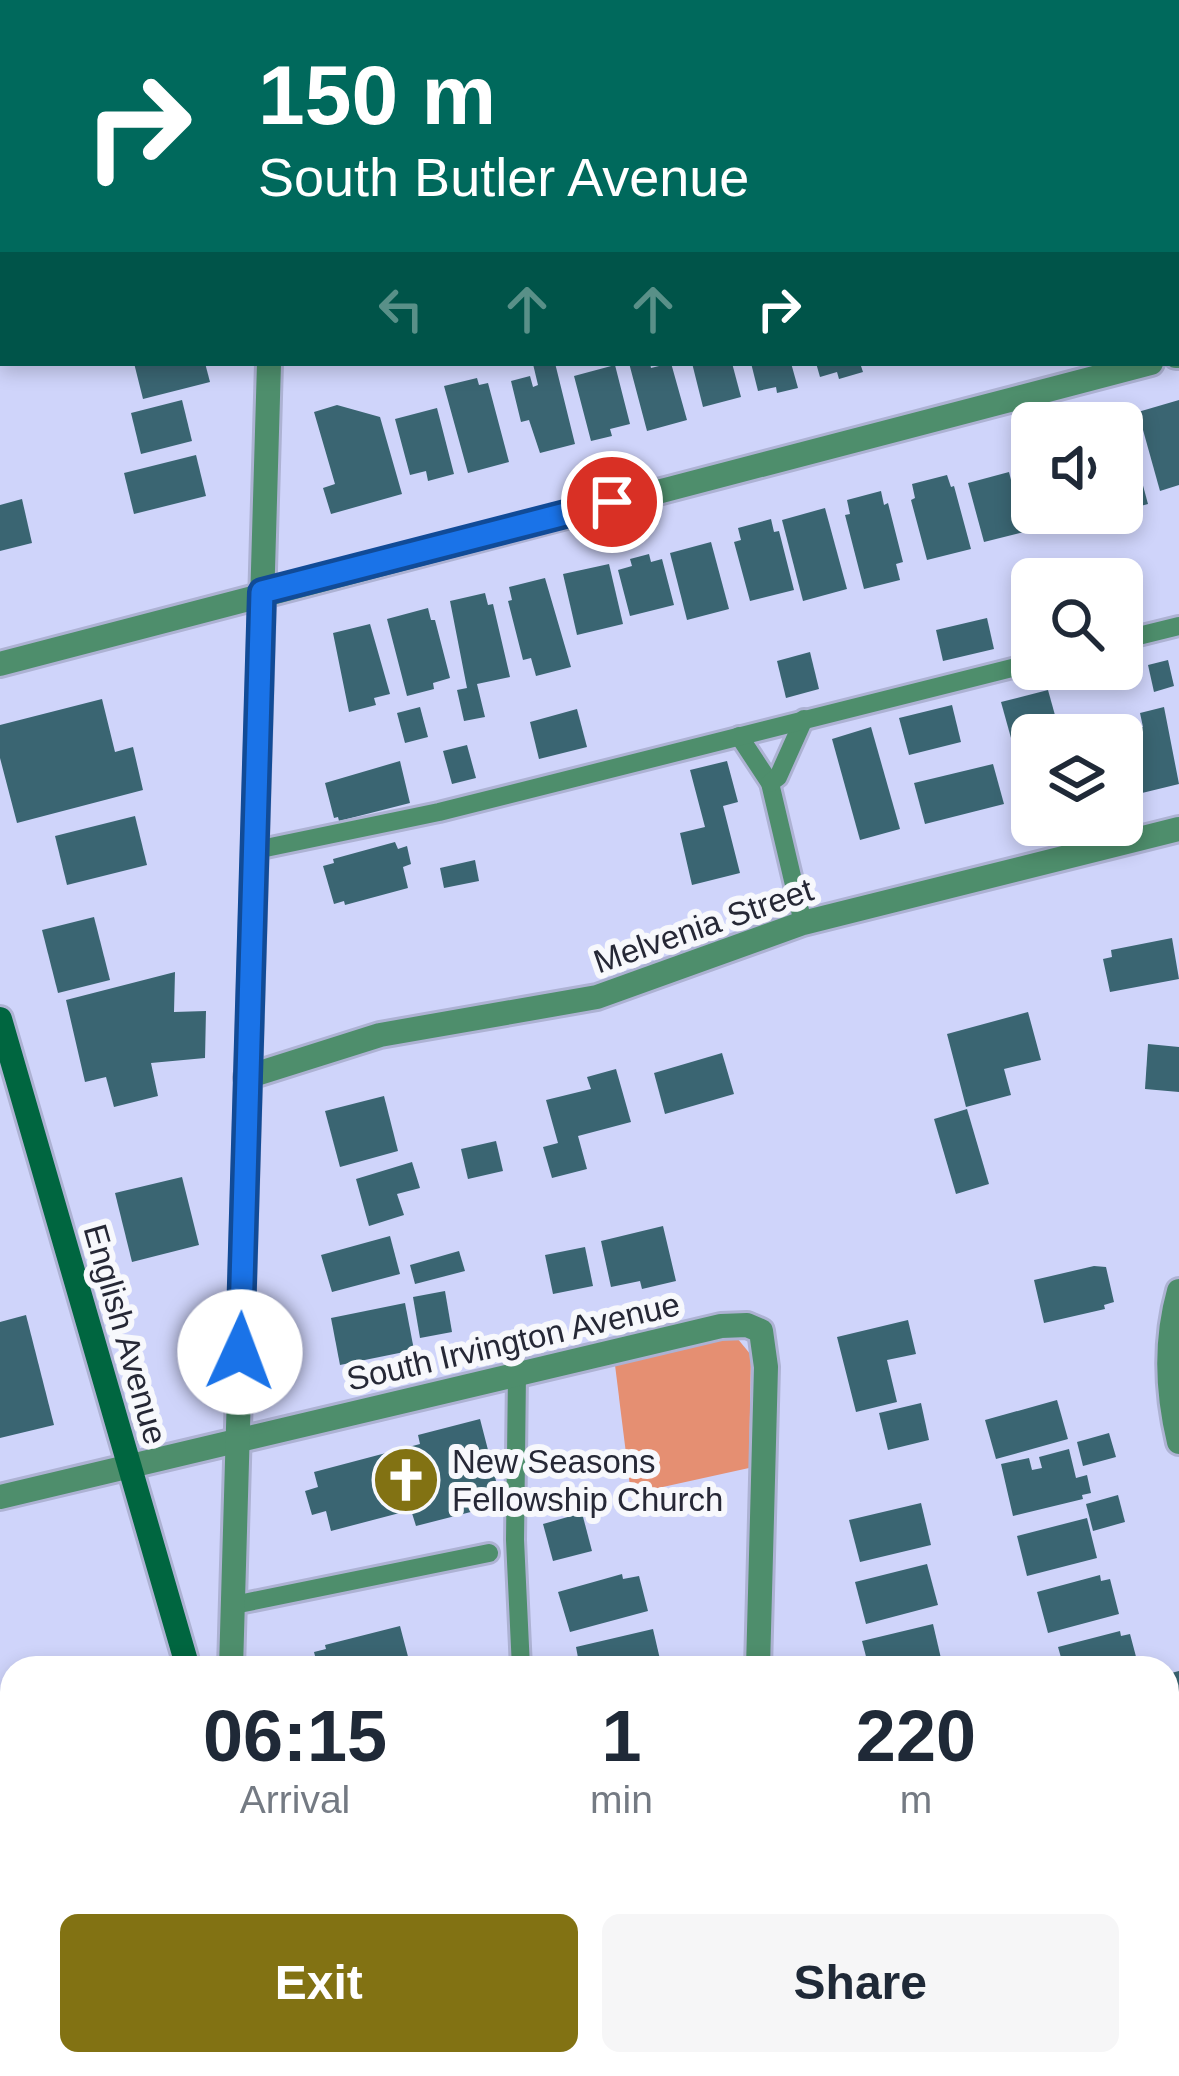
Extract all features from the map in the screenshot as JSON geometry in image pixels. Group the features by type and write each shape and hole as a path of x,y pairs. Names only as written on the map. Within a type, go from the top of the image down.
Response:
{"main road":[{"name":"English Avenue","path":"0,1019 185,1656"}],"street":[{"path":"232,1656 269,366"},
{"path":"0,664 1138,366"},
{"name":"Melvenia Street","path":"248,1077 380,1035 597,997 803,922 1179,829"},
{"path":"1179,1291 1169,1379 1179,1442"},
{"name":"South Irvington Avenue","path":"0,1497 721,1326 747,1325 761,1331 766,1367 758,1656"}],"lane":[{"path":"1143,635 1179,626"},
{"path":"256,850 439,812 1011,668"},
{"path":"770,783 778,777 804,719"},
{"path":"739,736 770,783 803,922"},
{"path":"517,1374 515,1586 520,1656"},
{"path":"234,1605 489,1553"}],"shaded area":[{"path":"723,1334 737,1338 751,1355 749,1468 631,1494 615,1365 621,1359"}],"building":[{"path":"135,366 206,366 210,382 143,399"},
{"path":"533,366 556,366 575,444 540,453 529,420 521,422 511,381 530,376 533,387 538,385"},
{"path":"615,366 630,424 610,429 612,436 591,441 574,376"},
{"path":"630,366 672,366 687,420 647,431"},
{"path":"693,366 733,366 741,397 703,407"},
{"path":"752,366 792,366 798,388 758,391"},
{"path":"817,366 861,366 863,372 839,379 837,372 820,377"},
{"path":"477,378 479,385 488,383 509,462 468,473 444,386"},
{"path":"182,400 192,441 141,454 131,413"},
{"path":"1179,400 1179,485 1160,491 1143,430 1143,411"},
{"path":"337,405 380,417 402,494 331,514 323,488 335,484 314,412"},
{"path":"437,408 454,474 428,481 426,471 410,475 395,419"},
{"path":"196,455 206,496 134,514 124,473"},
{"path":"1009,472 1011,534 1016,534 984,542 968,483"},
{"path":"947,475 971,549 927,560 911,500 915,498 912,484"},
{"path":"881,491 903,562 896,564 900,580 864,589 845,515 850,514 847,500"},
{"path":"22,499 32,543 0,551 0,505"},
{"path":"825,508 847,589 803,601 782,520"},
{"path":"771,519 774,532 779,531 794,590 750,601 734,542 741,540 738,528"},
{"path":"711,542 729,609 687,620 670,553"},
{"path":"649,554 651,562 662,559 674,605 630,616 618,570 632,566 630,559"},
{"path":"609,564 623,624 577,635 563,574"},
{"path":"545,578 571,667 536,676 531,658 523,660 508,601 512,600 509,587"},
{"path":"485,593 488,605 493,604 510,677 477,684 485,717 464,721 457,690 467,688 450,601"},
{"path":"428,608 450,678 433,683 434,689 407,696 387,619"},
{"path":"987,618 994,649 943,661 936,630"},
{"path":"370,624 390,694 374,698 376,705 349,712 333,633"},
{"path":"810,652 819,689 786,698 777,661"},
{"path":"1168,660 1174,686 1154,692 1148,665"},
{"path":"1048,690 1055,714 1011,714 1011,738 1001,702"},
{"path":"102,699 115,752 133,747 143,790 17,823 0,758 0,725"},
{"path":"952,705 961,742 909,755 899,718"},
{"path":"420,707 428,737 405,743 397,713"},
{"path":"1164,707 1179,784 1143,793 1140,713"},
{"path":"577,709 587,747 539,759 530,722"},
{"path":"871,727 900,829 860,840 832,739"},
{"path":"467,745 476,778 452,784 443,751"},
{"path":"400,761 410,803 339,821 334,818 325,783"},
{"path":"727,761 738,802 723,806 740,873 692,885 680,833 705,827 690,770"},
{"path":"993,764 1004,804 925,824 914,783"},
{"path":"135,816 147,865 67,885 55,836"},
{"path":"395,842 398,849 407,846 411,864 403,867 408,888 334,904 323,866"},
{"path":"475,860 479,881 444,888 440,868"},
{"path":"94,917 110,980 58,993 42,930"},
{"path":"1172,938 1179,979 1110,992 1103,959 1112,957 1111,950"},
{"path":"175,972 174,1012 206,1011 205,1058 151,1063 158,1096 114,1107 106,1077 85,1082 66,1000"},
{"path":"1028,1012 1041,1060 1004,1069 1011,1095 966,1107 947,1034"},
{"path":"1148,1044 1179,1047 1179,1092 1145,1089"},
{"path":"722,1053 734,1094 665,1114 654,1073"},
{"path":"616,1069 631,1122 578,1136 587,1169 552,1178 543,1147 558,1143 546,1100 591,1089 587,1077"},
{"path":"384,1096 398,1151 340,1167 325,1111"},
{"path":"967,1109 989,1184 956,1194 934,1119"},
{"path":"496,1141 503,1171 468,1179 461,1149"},
{"path":"412,1162 420,1188 397,1194 404,1215 369,1226 356,1179"},
{"path":"182,1177 199,1245 132,1262 115,1193"},
{"path":"663,1226 676,1281 642,1289 640,1281 611,1287 601,1241"},
{"path":"390,1236 400,1274 332,1292 321,1255"},
{"path":"585,1247 593,1286 553,1294 545,1255"},
{"path":"459,1251 465,1271 415,1284 410,1265"},
{"path":"1106,1267 1114,1302 1104,1305 1105,1309 1044,1323 1034,1280"},
{"path":"445,1291 452,1332 420,1338 413,1297"},
{"path":"405,1303 414,1350 340,1365 331,1318"},
{"path":"26,1315 54,1425 0,1438 0,1322"},
{"path":"908,1320 916,1354 887,1360 897,1402 856,1412 837,1337"},
{"path":"1057,1400 1068,1439 996,1459 985,1420"},
{"path":"921,1403 929,1440 888,1450 879,1413"},
{"name":"New Seasons Fellowship Church","path":"480,1419 502,1504 416,1526 411,1510 331,1531 326,1511 312,1515 305,1491 318,1487 314,1472 420,1444 418,1435"},
{"path":"1109,1433 1116,1457 1083,1466 1077,1442"},
{"path":"1069,1449 1076,1478 1087,1475 1091,1493 1013,1516 1001,1464 1029,1458 1032,1470 1042,1468 1039,1457"},
{"path":"1118,1495 1125,1522 1093,1531 1086,1504"},
{"path":"921,1503 931,1545 860,1562 849,1520"},
{"path":"582,1513 592,1551 553,1561 543,1524"},
{"path":"1087,1518 1097,1558 1027,1576 1017,1536"},
{"path":"927,1564 938,1605 866,1624 855,1582"},
{"path":"622,1574 623,1579 639,1576 648,1611 570,1632 558,1592"},
{"path":"1100,1575 1101,1581 1110,1579 1119,1614 1048,1633 1037,1592"},
{"path":"933,1624 940,1656 866,1656 862,1641"},
{"path":"400,1626 408,1656 315,1656 325,1645"},
{"path":"653,1629 659,1656 578,1656 576,1647"},
{"path":"1120,1631 1121,1636 1130,1634 1136,1656 1061,1656 1058,1647"}],"place":[{"name":"New Seasons Fellowship Church","path":"406,1480"}],"route":[{"path":"240,1352 262,592 612,502"}]}
